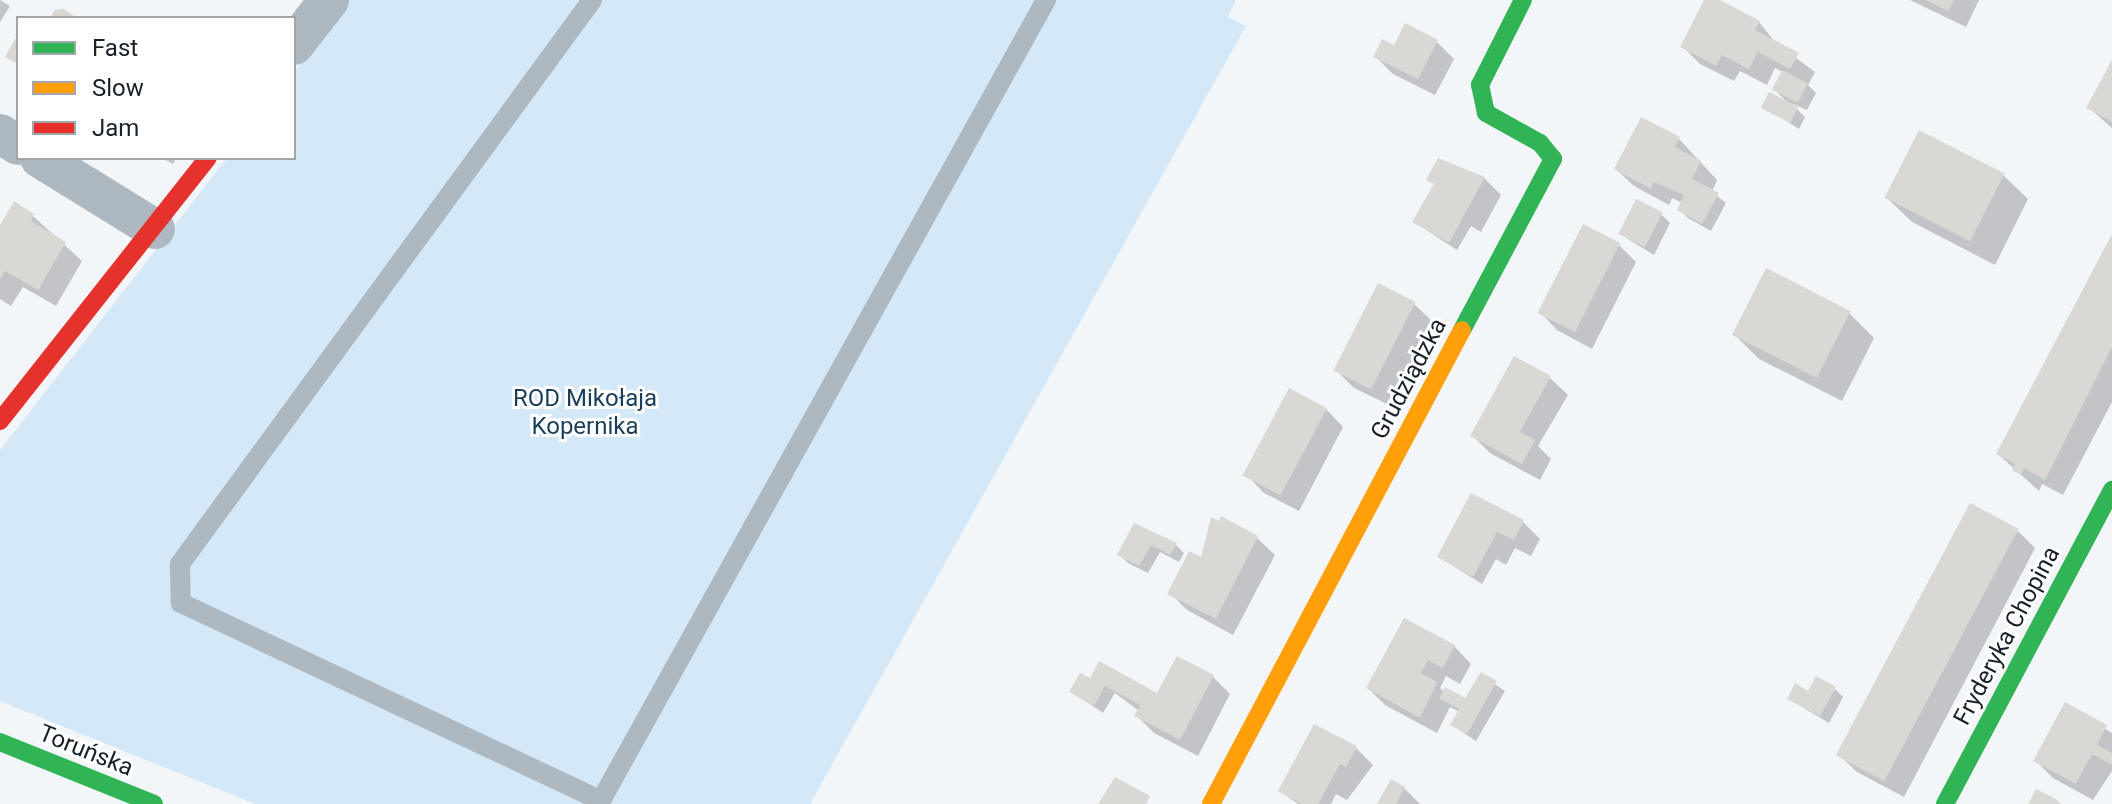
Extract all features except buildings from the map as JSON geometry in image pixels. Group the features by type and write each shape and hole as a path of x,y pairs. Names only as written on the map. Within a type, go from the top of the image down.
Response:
{"street":[{"path":"296,42 329,0"},
{"name":"Grudziądzka","path":"1211,804 1553,159 1540,143 1486,113 1480,85 1523,0"},
{"path":"43,160 155,229"},
{"path":"0,421 155,229 207,160"},
{"name":"Fryderyka Chopina","path":"1945,804 2112,490"},
{"name":"Toruńska","path":"0,742 154,804"}],"lane":[{"path":"592,0 180,564 181,603 600,803 1046,0"}],"green space":[{"name":"ROD Mikołaja Kopernika","path":"350,0 1236,0 1228,17 1246,26 810,804 255,804 0,701 0,450 225,160 296,160 296,69"}],"traffic: fast":[{"path":"1462,330 1553,159 1540,143 1486,113 1480,85 1523,0"},
{"path":"1945,804 2112,490"},
{"path":"0,742 154,804"}],"traffic: slow":[{"path":"1211,804 1462,330"}],"traffic: jam":[{"path":"0,421 206,160"}]}
